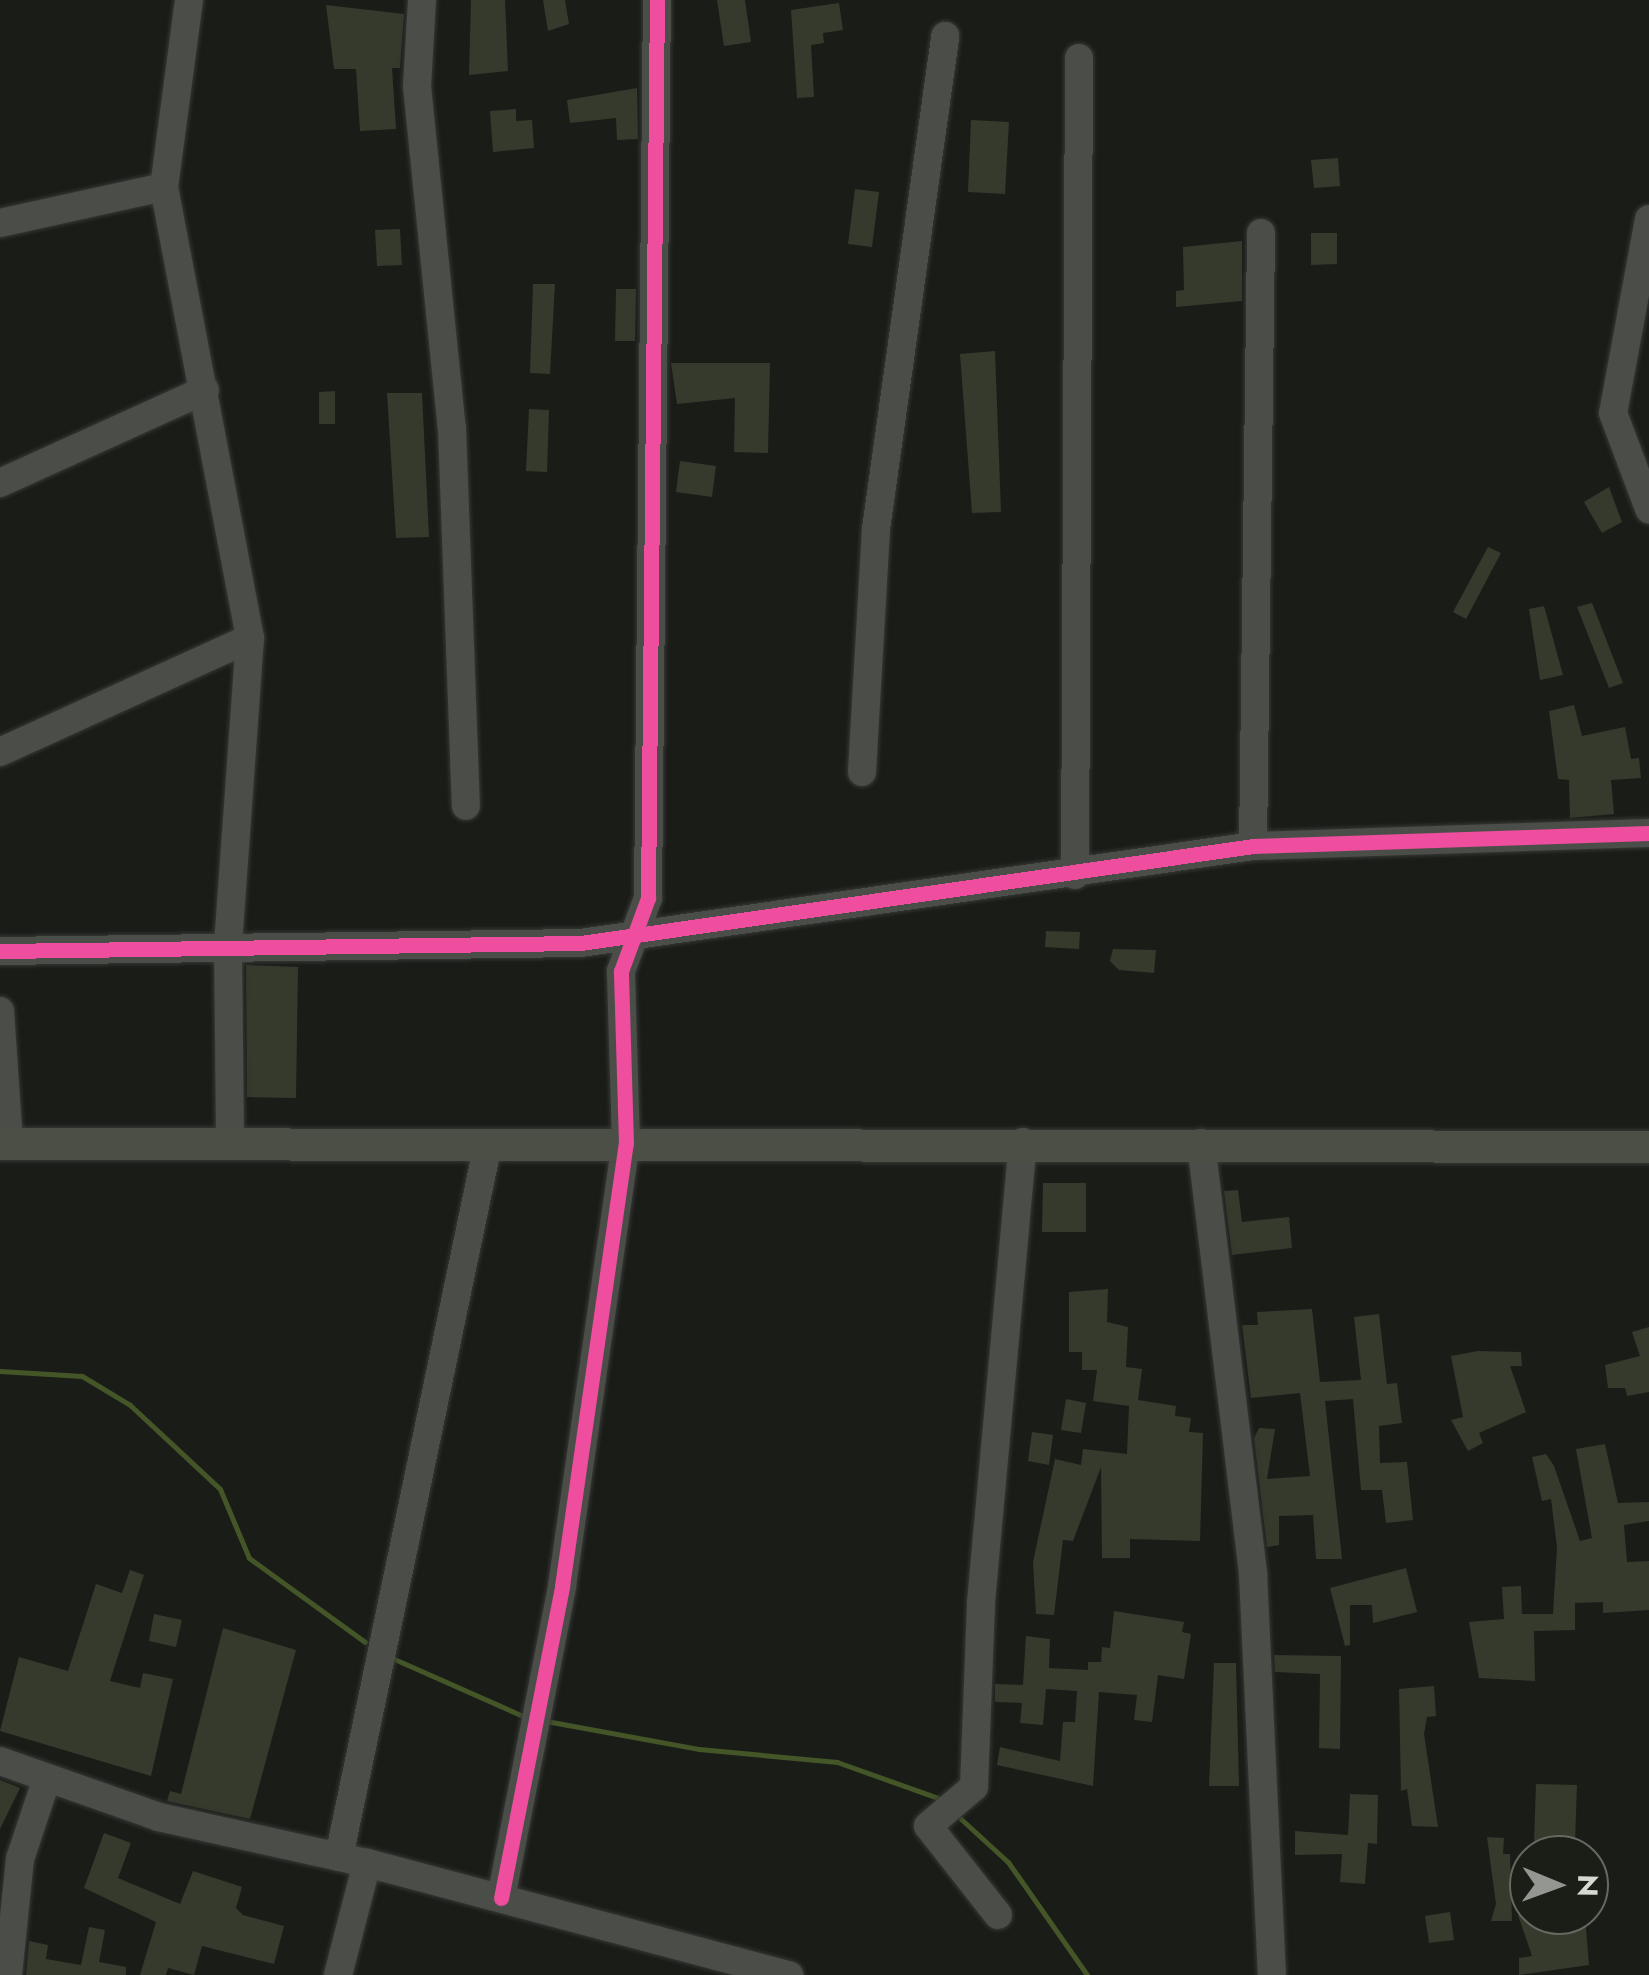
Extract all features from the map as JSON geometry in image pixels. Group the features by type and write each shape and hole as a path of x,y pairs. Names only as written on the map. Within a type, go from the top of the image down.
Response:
{"main road":[{"path":"5,1144 1023,1142 1649,1148"}],"street":[{"path":"189,0 164,187 250,638 228,944 230,1145"},
{"path":"422,0 417,86 452,428 466,806"},
{"path":"501,1898 556,1624 626,1144 622,971 648,898 657,0"},
{"path":"862,772 876,529 945,36"},
{"path":"1076,876 1079,58"},
{"path":"0,223 164,187"},
{"path":"1649,219 1613,413 1649,508"},
{"path":"1253,846 1261,233"},
{"path":"0,483 205,390"},
{"path":"0,752 250,638"},
{"path":"0,951 632,939 1076,876 1253,846 1649,833"},
{"path":"0,1010 5,1144"},
{"path":"998,1915 928,1826 974,1788 981,1602 1023,1142"},
{"path":"338,1975 353,1860 488,1144"},
{"path":"1201,1144 1252,1574 1272,1975"},
{"path":"0,1761 159,1817 353,1860 789,1975"},
{"path":"8,1975 20,1859 47,1778"}],"building":[{"path":"471,0 505,0 508,71 469,75"},
{"path":"543,0 565,0 569,24 548,31"},
{"path":"717,0 745,0 751,42 724,46"},
{"path":"839,3 843,30 823,33 824,43 811,45 814,97 797,98 791,10"},
{"path":"326,5 404,14 400,68 392,68 396,129 360,131 356,69 334,69"},
{"path":"637,88 638,139 617,140 616,118 570,123 567,100"},
{"path":"516,109 516,121 532,120 534,148 493,152 490,111"},
{"path":"971,120 1009,122 1005,194 968,192"},
{"path":"1338,158 1340,186 1314,188 1311,160"},
{"path":"855,189 879,192 872,247 848,244"},
{"path":"400,229 402,265 377,266 375,230"},
{"path":"1311,233 1337,233 1337,264 1311,265"},
{"path":"1242,241 1242,301 1176,307 1176,291 1184,290 1183,247"},
{"path":"533,284 555,284 550,374 530,373"},
{"path":"616,289 636,289 635,341 615,341"},
{"path":"995,351 1001,512 972,513 960,354"},
{"path":"671,363 770,363 768,453 734,452 735,398 677,404"},
{"path":"335,391 335,424 319,424 319,392"},
{"path":"387,393 422,393 429,537 396,538"},
{"path":"529,409 549,410 547,472 526,471"},
{"path":"680,461 716,466 712,497 676,492"},
{"path":"1609,487 1622,522 1602,533 1584,502"},
{"path":"1488,547 1501,553 1466,619 1453,612"},
{"path":"1592,603 1623,683 1609,688 1577,607"},
{"path":"1544,606 1563,675 1540,680 1529,609"},
{"path":"1574,705 1582,736 1625,727 1631,759 1639,758 1641,778 1611,780 1614,814 1570,818 1569,780 1558,779 1549,711"},
{"path":"1046,931 1080,932 1079,949 1045,947"},
{"path":"1113,949 1156,950 1154,973 1119,970 1110,961"},
{"path":"246,965 298,967 296,1098 247,1097"},
{"path":"1043,1183 1086,1183 1086,1232 1042,1232"},
{"path":"1238,1190 1242,1222 1289,1217 1292,1248 1232,1255 1224,1191"},
{"path":"1108,1289 1107,1322 1128,1327 1126,1367 1142,1369 1138,1400 1176,1406 1175,1416 1191,1418 1189,1432 1203,1433 1200,1541 1130,1539 1130,1558 1102,1558 1101,1467 1073,1541 1063,1540 1054,1615 1036,1614 1033,1562 1055,1459 1081,1465 1083,1449 1127,1454 1129,1406 1093,1401 1097,1370 1082,1370 1082,1352 1069,1352 1069,1292"},
{"path":"1312,1309 1320,1382 1361,1380 1354,1317 1379,1314 1387,1384 1397,1383 1402,1423 1379,1426 1380,1463 1407,1462 1413,1520 1386,1523 1382,1490 1361,1490 1353,1399 1325,1401 1342,1559 1316,1559 1313,1515 1279,1516 1279,1545 1267,1547 1254,1438 1259,1428 1275,1429 1267,1479 1310,1476 1300,1393 1251,1398 1242,1325 1258,1325 1257,1312"},
{"path":"1649,1327 1649,1392 1627,1396 1625,1388 1608,1388 1605,1365 1640,1356 1632,1332"},
{"path":"1478,1351 1521,1352 1522,1366 1510,1366 1526,1412 1479,1433 1483,1443 1468,1451 1451,1420 1463,1417 1451,1356"},
{"path":"1066,1399 1086,1403 1081,1433 1061,1430"},
{"path":"1032,1432 1053,1435 1049,1465 1028,1461"},
{"path":"1605,1444 1618,1503 1649,1502 1649,1521 1624,1525 1627,1562 1649,1561 1649,1610 1603,1613 1603,1602 1575,1603 1575,1630 1534,1631 1535,1681 1479,1678 1469,1622 1504,1619 1502,1587 1521,1586 1522,1614 1553,1614 1557,1547 1551,1499 1542,1501 1532,1457 1546,1454 1554,1466 1580,1541 1592,1538 1576,1449"},
{"path":"1406,1568 1417,1612 1373,1623 1372,1605 1350,1605 1350,1645 1345,1646 1330,1588"},
{"path":"130,1570 144,1575 110,1681 140,1688 143,1673 173,1679 151,1776 0,1731 19,1657 68,1671 96,1584 122,1593"},
{"path":"1114,1611 1184,1622 1182,1632 1191,1634 1184,1679 1158,1675 1152,1722 1134,1720 1137,1695 1099,1692 1093,1786 997,1765 1000,1747 1060,1761 1063,1722 1075,1722 1077,1691 1046,1689 1043,1725 1020,1723 1022,1703 995,1702 995,1684 1023,1685 1026,1636 1050,1639 1049,1668 1088,1670 1088,1662 1101,1662 1102,1647 1110,1648"},
{"path":"154,1614 182,1620 176,1647 149,1641"},
{"path":"223,1628 296,1650 250,1819 167,1801 170,1791 181,1794"},
{"path":"1274,1655 1341,1656 1340,1749 1319,1748 1320,1674 1275,1672"},
{"path":"1214,1663 1236,1663 1239,1786 1209,1786"},
{"path":"1434,1686 1436,1716 1427,1717 1424,1734 1438,1827 1412,1826 1407,1789 1401,1791 1399,1689"},
{"path":"0,1780 20,1788 0,1829"},
{"path":"1536,1784 1577,1785 1575,1835 1534,1835"},
{"path":"1350,1794 1378,1795 1377,1844 1368,1843 1365,1884 1340,1882 1342,1854 1295,1855 1295,1831 1348,1835"},
{"path":"104,1833 131,1843 118,1878 180,1904 193,1871 242,1887 236,1908 243,1915 284,1926 274,1964 202,1946 194,1975 168,1968 166,1975 140,1975 156,1922 84,1888"},
{"path":"1487,1837 1504,1838 1503,1854 1509,1854 1509,1921 1491,1921 1496,1904"},
{"path":"1450,1912 1454,1940 1429,1943 1425,1916"},
{"path":"89,1927 105,1930 99,1962 126,1967 126,1975 26,1975 29,1941 48,1945 46,1959 81,1965"},
{"path":"1525,1935 1587,1935 1589,1965 1519,1975 1519,1958 1532,1956"}],"waterway":[{"path":"0,1371 82,1376 130,1405 220,1489 249,1558 365,1642"},
{"path":"392,1658 525,1717"},
{"path":"546,1721 699,1749 837,1762 938,1798"},
{"path":"961,1819 1008,1862 1087,1975"}],"cycle path":[{"path":"501,1898 562,1586 626,1143 621,971 648,898 657,0"},
{"path":"0,951 581,943 1253,846 1649,833"}]}
